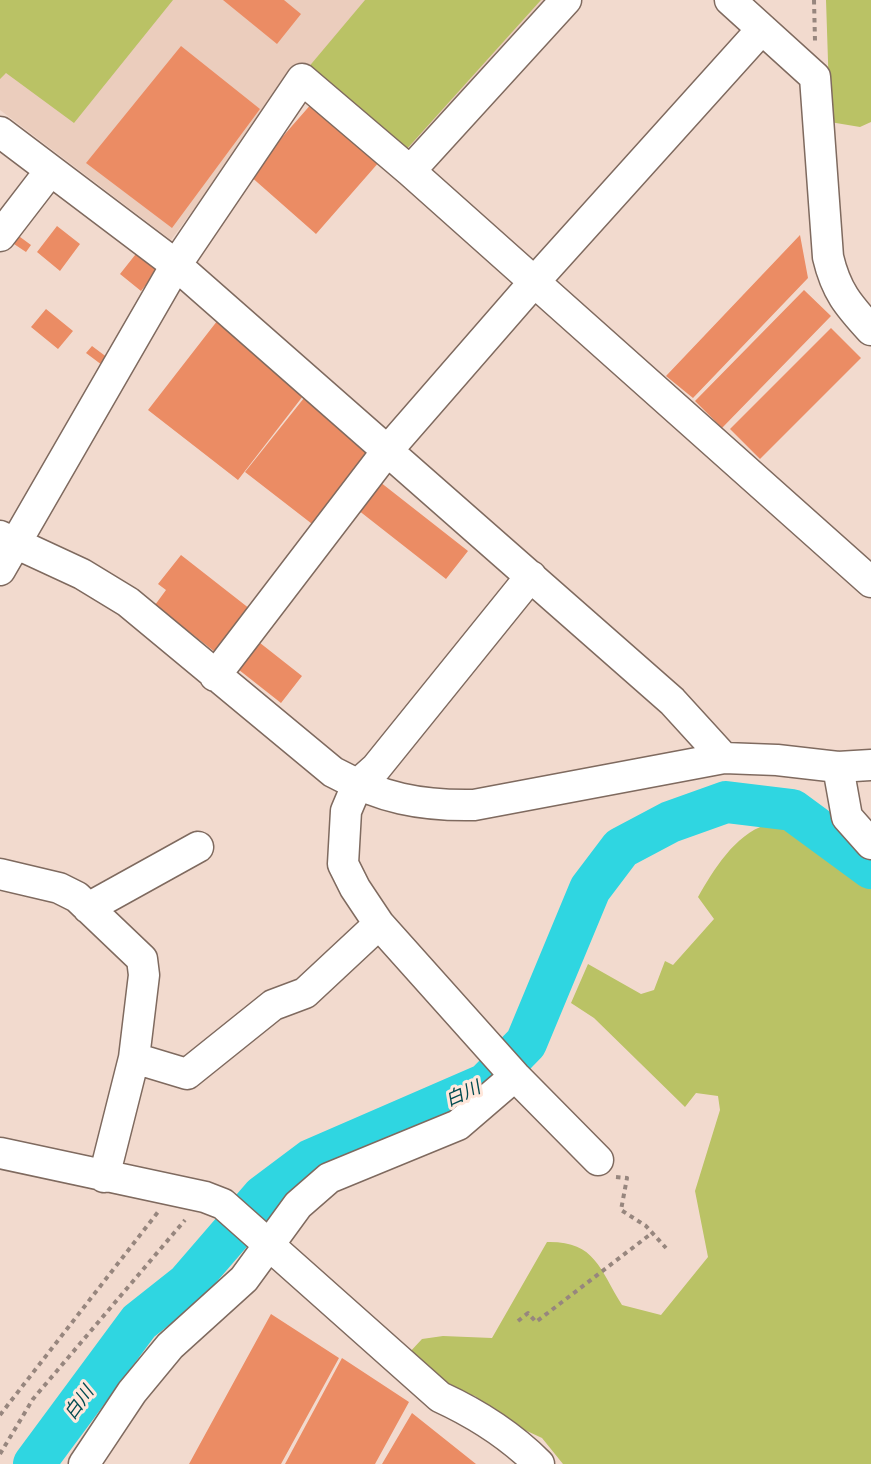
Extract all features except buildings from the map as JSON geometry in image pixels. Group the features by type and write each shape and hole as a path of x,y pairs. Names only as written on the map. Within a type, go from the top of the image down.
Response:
{"street":[{"path":"410,171 566,0"},
{"path":"730,0 815,77 828,257 833,279 843,300 871,330"},
{"path":"215,676 387,452 535,281 762,29"},
{"path":"0,570 7,538 176,265 302,78 535,281 871,582"},
{"path":"0,132 176,265 672,701 724,758"},
{"path":"0,236 50,171"},
{"path":"7,538 82,574 128,602 333,772 357,785 399,800 438,806 474,805 724,758 777,760 838,767 871,765"},
{"path":"531,576 376,768 357,785 346,811 343,864 355,888 379,924 515,1076 598,1160"},
{"path":"838,767 847,816 871,844"},
{"path":"88,908 198,847"},
{"path":"0,874 59,888 77,897 142,959 144,975 134,1058 104,1177"},
{"path":"134,1058 187,1074 273,1005 305,993 379,924"},
{"path":"84,1464 132,1392 170,1346 244,1279 265,1243 298,1205 328,1178 458,1125 515,1076"},
{"path":"0,1153 214,1201 440,1397 471,1412 522,1458"}],"path":[{"path":"627,1178 621,1210 652,1233 666,1248"},
{"path":"0,1415 173,1192"},
{"path":"0,1454 33,1400 214,1201"},
{"path":"518,1321 528,1313 536,1322 652,1233"}],"shaded area":[{"path":"0,0 545,0 406,154 300,66 171,240 0,110"}],"green space":[{"path":"0,0 173,0 74,123 6,73 0,79"},
{"path":"365,0 541,0 405,151 307,69"},
{"path":"826,0 871,0 871,122 860,127 830,122"},
{"path":"785,823 801,831 871,880 871,1464 563,1464 542,1438 514,1425 475,1396 443,1387 408,1354 422,1339 443,1336 492,1338 547,1242 576,1246 586,1252 601,1269 622,1305 661,1315 708,1257 695,1191 720,1110 718,1096 696,1093 685,1107 594,1018 571,1003 588,964 641,994 654,990 665,961 673,965 714,919 698,897 726,855 744,836 755,830 768,824"}],"waterway":[{"name":"白川","path":"34,1464 139,1322 187,1284 263,1196 311,1160 486,1084 526,1043 590,889 621,848 670,822 726,802 792,810 871,868"}]}
